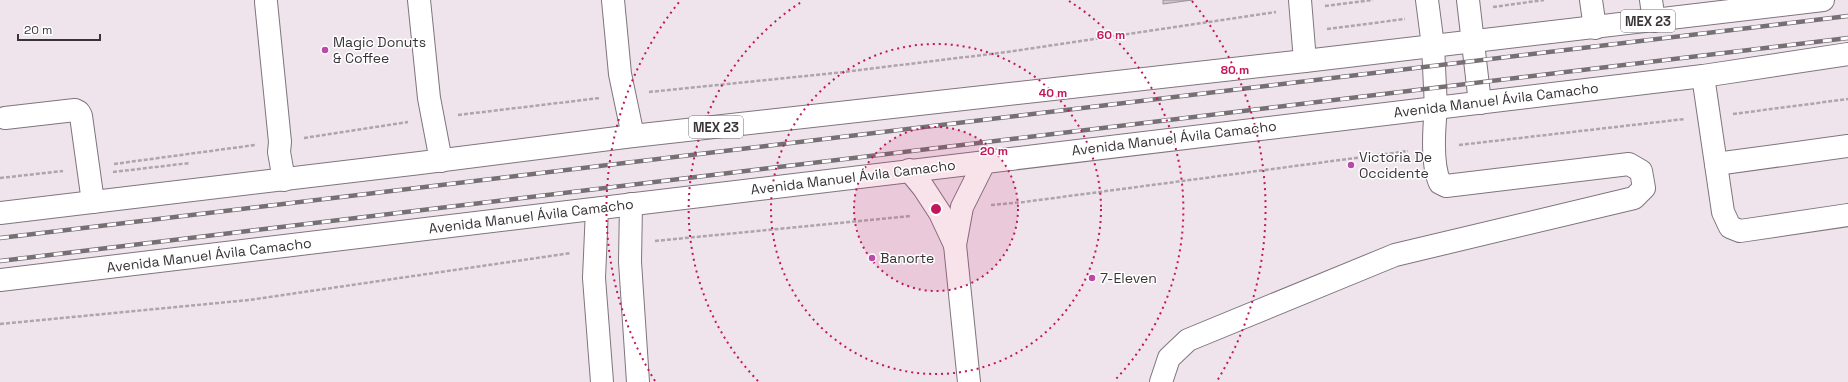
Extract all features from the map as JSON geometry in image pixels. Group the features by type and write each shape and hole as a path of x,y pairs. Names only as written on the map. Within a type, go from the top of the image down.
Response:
{"main road":[{"path":"419,0 433,119 441,161"},
{"path":"613,0 620,74 633,136"},
{"path":"1161,382 1169,358 1188,340 1394,255 1634,198 1644,188 1641,171 1629,164 1446,186 1440,183 1435,166 1436,108 1433,46 1427,0"},
{"path":"1468,0 1480,103"},
{"path":"1591,0 1595,28"},
{"name":"MEX 23","path":"0,213 441,161 633,136 1595,28 1652,10 1823,0"},
{"path":"266,2 280,142 279,152 284,180"},
{"path":"1300,4 1305,61"},
{"name":"Avenida Manuel Ávila Camacho","path":"0,280 1703,76 1778,66 1848,54"},
{"path":"1778,66 1848,63"},
{"path":"1703,76 1723,212 1730,227 1740,231 1848,215"},
{"path":"6,118 75,110 79,112 81,116 92,202"},
{"path":"1716,164 1848,146"},
{"path":"968,382 955,245 962,207 985,161"},
{"path":"909,170 923,187 940,213 955,245"},
{"path":"631,204 630,262 638,382"},
{"path":"597,209 594,278 602,382"}],"path":[{"path":"0,178 87,168 280,142 433,119 625,95 835,73 992,54 1300,4 1373,0"}],"building":[{"path":"1163,0 1192,0 1163,4"}],"railway":[{"path":"0,238 1848,16"},
{"path":"0,261 1848,38"}],"place":[{"name":"Magic Donuts & Coffee","path":"325,50"},
{"name":"Victoria De Occidente","path":"1351,165"},
{"name":"Banorte","path":"872,258"},
{"name":"7-Eleven","path":"1092,278"}]}
